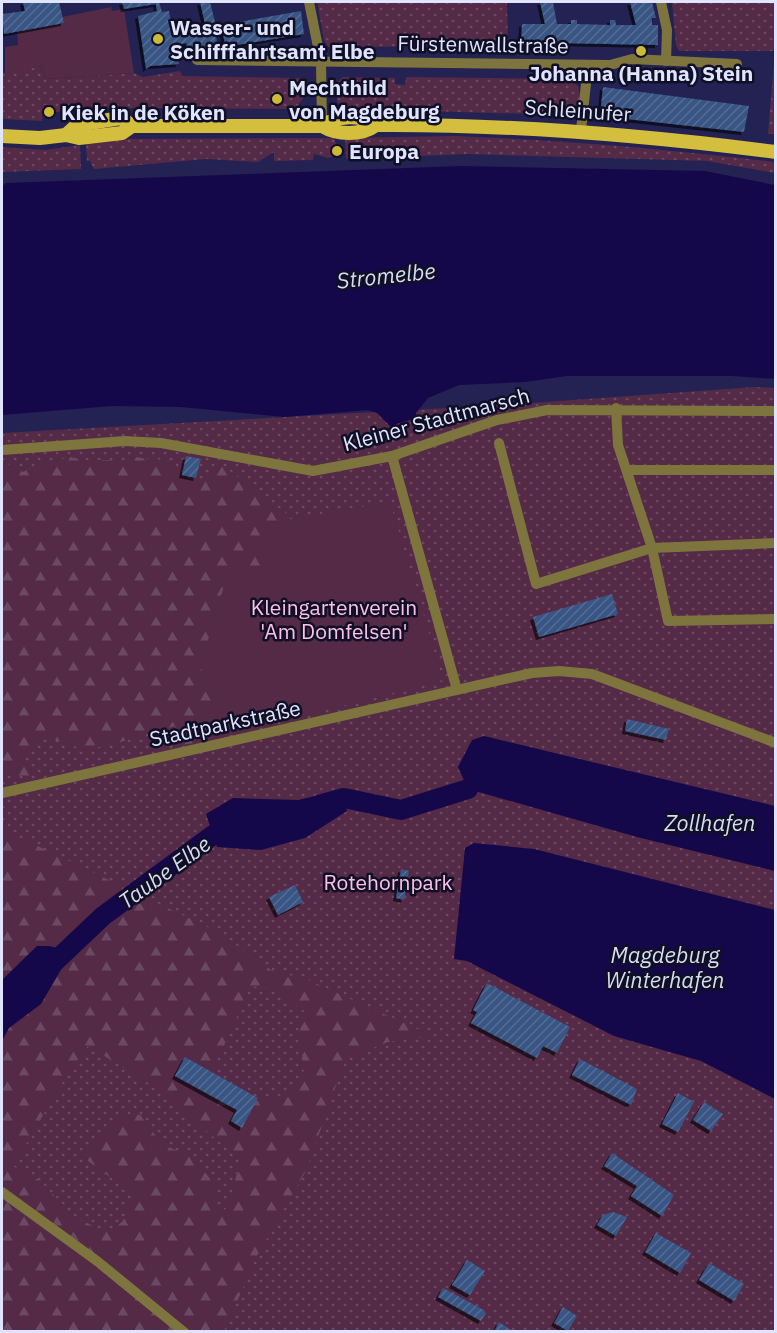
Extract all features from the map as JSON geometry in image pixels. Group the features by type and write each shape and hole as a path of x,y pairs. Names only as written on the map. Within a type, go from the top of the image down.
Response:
{"main road":[{"name":"Schleinufer","path":"2,136 40,138 66,135 77,125 121,118 132,126 322,126 333,118 367,118 376,125 472,125 581,130 776,152"}],"street":[{"path":"309,2 321,62 322,126"},
{"path":"661,2 667,38 666,61"},
{"name":"Fürstenwallstraße","path":"197,60 610,65 632,59 737,64"},
{"name":"Fürstenwallstraße","path":"581,130 588,65"},
{"path":"616,408 618,445 652,548 668,621 776,620"},
{"name":"Kleiner Stadtmarsch","path":"2,450 125,441 161,442 313,471 392,456 497,420 547,410 616,408 776,411"},
{"path":"499,443 536,584 652,548 776,543"},
{"path":"392,456 457,690"},
{"path":"627,470 776,470"},
{"name":"Stadtparkstraße","path":"2,793 532,673 559,671 592,674 776,743"},
{"path":"2,1192 97,1262 184,1332"}],"green space":[{"path":"317,2 507,2 508,46 328,47 324,40"},
{"path":"672,2 775,2 775,51 679,51 676,46"},
{"path":"111,7 112,11 124,9 134,73 45,79 42,66 5,73 5,47 18,45 17,31 63,24 62,17"},
{"path":"775,51 775,134 768,134"},
{"path":"42,66 45,79 134,73 143,77 180,71 182,76 302,78 304,96 296,109 64,108 63,112 56,112 53,105 44,105 42,121 2,119 2,73"},
{"path":"343,77 395,78 395,84 405,85 406,77 572,79 578,88 579,98 576,107 568,115 352,109 344,108 337,102 336,83"},
{"path":"454,136 575,143 735,157 775,162 775,173 707,161 467,154 346,159 345,138"},
{"path":"334,138 340,155 328,158 314,154 313,160 274,161 274,152 258,162 206,159 94,169 90,161 87,161 86,143 113,139"},
{"path":"80,145 81,169 2,172 2,147 45,150"},
{"name":"Rotehornpark","path":"755,387 775,388 775,1331 2,1332 2,433 517,404"},
{"path":"70,457 82,460 130,460 134,457 174,461 180,481 199,482 218,462 291,517 268,523 265,568 213,685 207,741 181,745 175,726 107,746 82,749 47,737 37,743 18,762 30,763 31,776 2,776 2,466 11,464 23,472 41,464"},
{"name":"Kleingartenverein 'Am Domfelsen'","path":"390,502 443,680 207,741 213,685 200,667 229,569 265,568 268,523"},
{"path":"2,829 216,931 271,970 308,980 433,1036 388,1042 345,1059 307,1169 258,1254 224,1331 2,1331","holes":["262,985 304,1010 298,1039 305,1069 287,1095 258,1098 242,1127 231,1121 237,1110 175,1076 185,1057 216,1075 217,1061 250,988","88,1046 158,1089 218,1141 241,1156 229,1206 224,1210 214,1208 218,1188 193,1158 162,1144 140,1115 129,1115 112,1121 100,1133 84,1158 133,1194 123,1221 109,1233 76,1218 39,1180 13,1166 68,1073"]}],"water":[{"name":"Stromelbe","path":"461,166 705,171 775,185 775,379 732,376 567,376 525,382 459,385 428,398 416,413 416,418 390,426 377,413 368,410 284,417 181,407 112,406 2,415 2,186 6,183"},
{"name":"Zollhafen","path":"484,736 775,806 775,871 637,837 468,789 458,767 472,740"},
{"path":"333,792 344,798 347,811 305,838 261,850 217,847 206,814 233,798 298,800"},
{"name":"Magdeburg Winterhafen","path":"474,843 534,849 775,910 775,1099 701,1061 614,1036 467,961 454,959 465,848"},
{"path":"37,946 61,949 66,961 41,1004 9,1028 2,1041 2,980"}],"building":[{"path":"23,2 59,2 64,23 4,34 2,14 25,11"},
{"path":"122,2 159,2 162,12 169,11 173,33 186,31 186,27 206,28 200,2 210,2 216,26 217,47 186,47 187,43 175,45 179,64 150,66 146,69 138,16 157,11 156,4 124,9"},
{"path":"540,2 553,2 557,24 571,24 571,20 577,20 577,24 610,25 610,20 615,20 616,25 636,25 630,2 652,2 656,18 652,18 652,25 658,25 658,45 557,43 557,46 521,46 522,24 545,24"},
{"path":"301,11 304,34 225,47 222,25"},
{"path":"603,87 749,106 744,132 600,116"},
{"path":"186,456 201,459 196,478 182,475"},
{"path":"612,594 618,614 539,637 533,617"},
{"path":"627,719 669,729 666,740 625,731"},
{"path":"401,869 409,871 404,900 396,898"},
{"path":"295,885 303,902 278,915 269,897"},
{"path":"487,983 570,1027 557,1053 543,1046 537,1058 471,1023 477,1012 473,1010"},
{"path":"185,1057 258,1098 242,1128 231,1121 237,1110 175,1076"},
{"path":"580,1059 637,1089 631,1105 572,1075"},
{"path":"678,1093 694,1102 678,1132 662,1124"},
{"path":"704,1102 723,1114 711,1131 693,1120"},
{"path":"612,1153 674,1195 662,1216 631,1196 637,1186 604,1166"},
{"path":"613,1212 627,1217 616,1236 597,1225 603,1215"},
{"path":"656,1233 691,1253 680,1273 645,1252"},
{"path":"467,1260 485,1271 470,1295 452,1285"},
{"path":"709,1263 744,1284 734,1301 699,1280"},
{"path":"443,1288 482,1309 486,1313 481,1321 438,1297"},
{"path":"563,1307 577,1316 568,1331 554,1323"},
{"path":"499,1322 514,1332 494,1332"}],"waterway":[{"name":"Taube Elbe","path":"319,805 344,798 401,810 468,789"},
{"name":"Taube Elbe","path":"45,971 103,916 213,835 239,828"}],"place":[{"name":"Wasser- und Schifffahrtsamt Elbe","path":"158,39"},
{"name":"Johanna (Hanna) Stein","path":"641,51"},
{"name":"Mechthild von Magdeburg","path":"277,99"},
{"name":"Kiek in de Köken","path":"49,112"},
{"name":"Europa","path":"337,151"}]}
